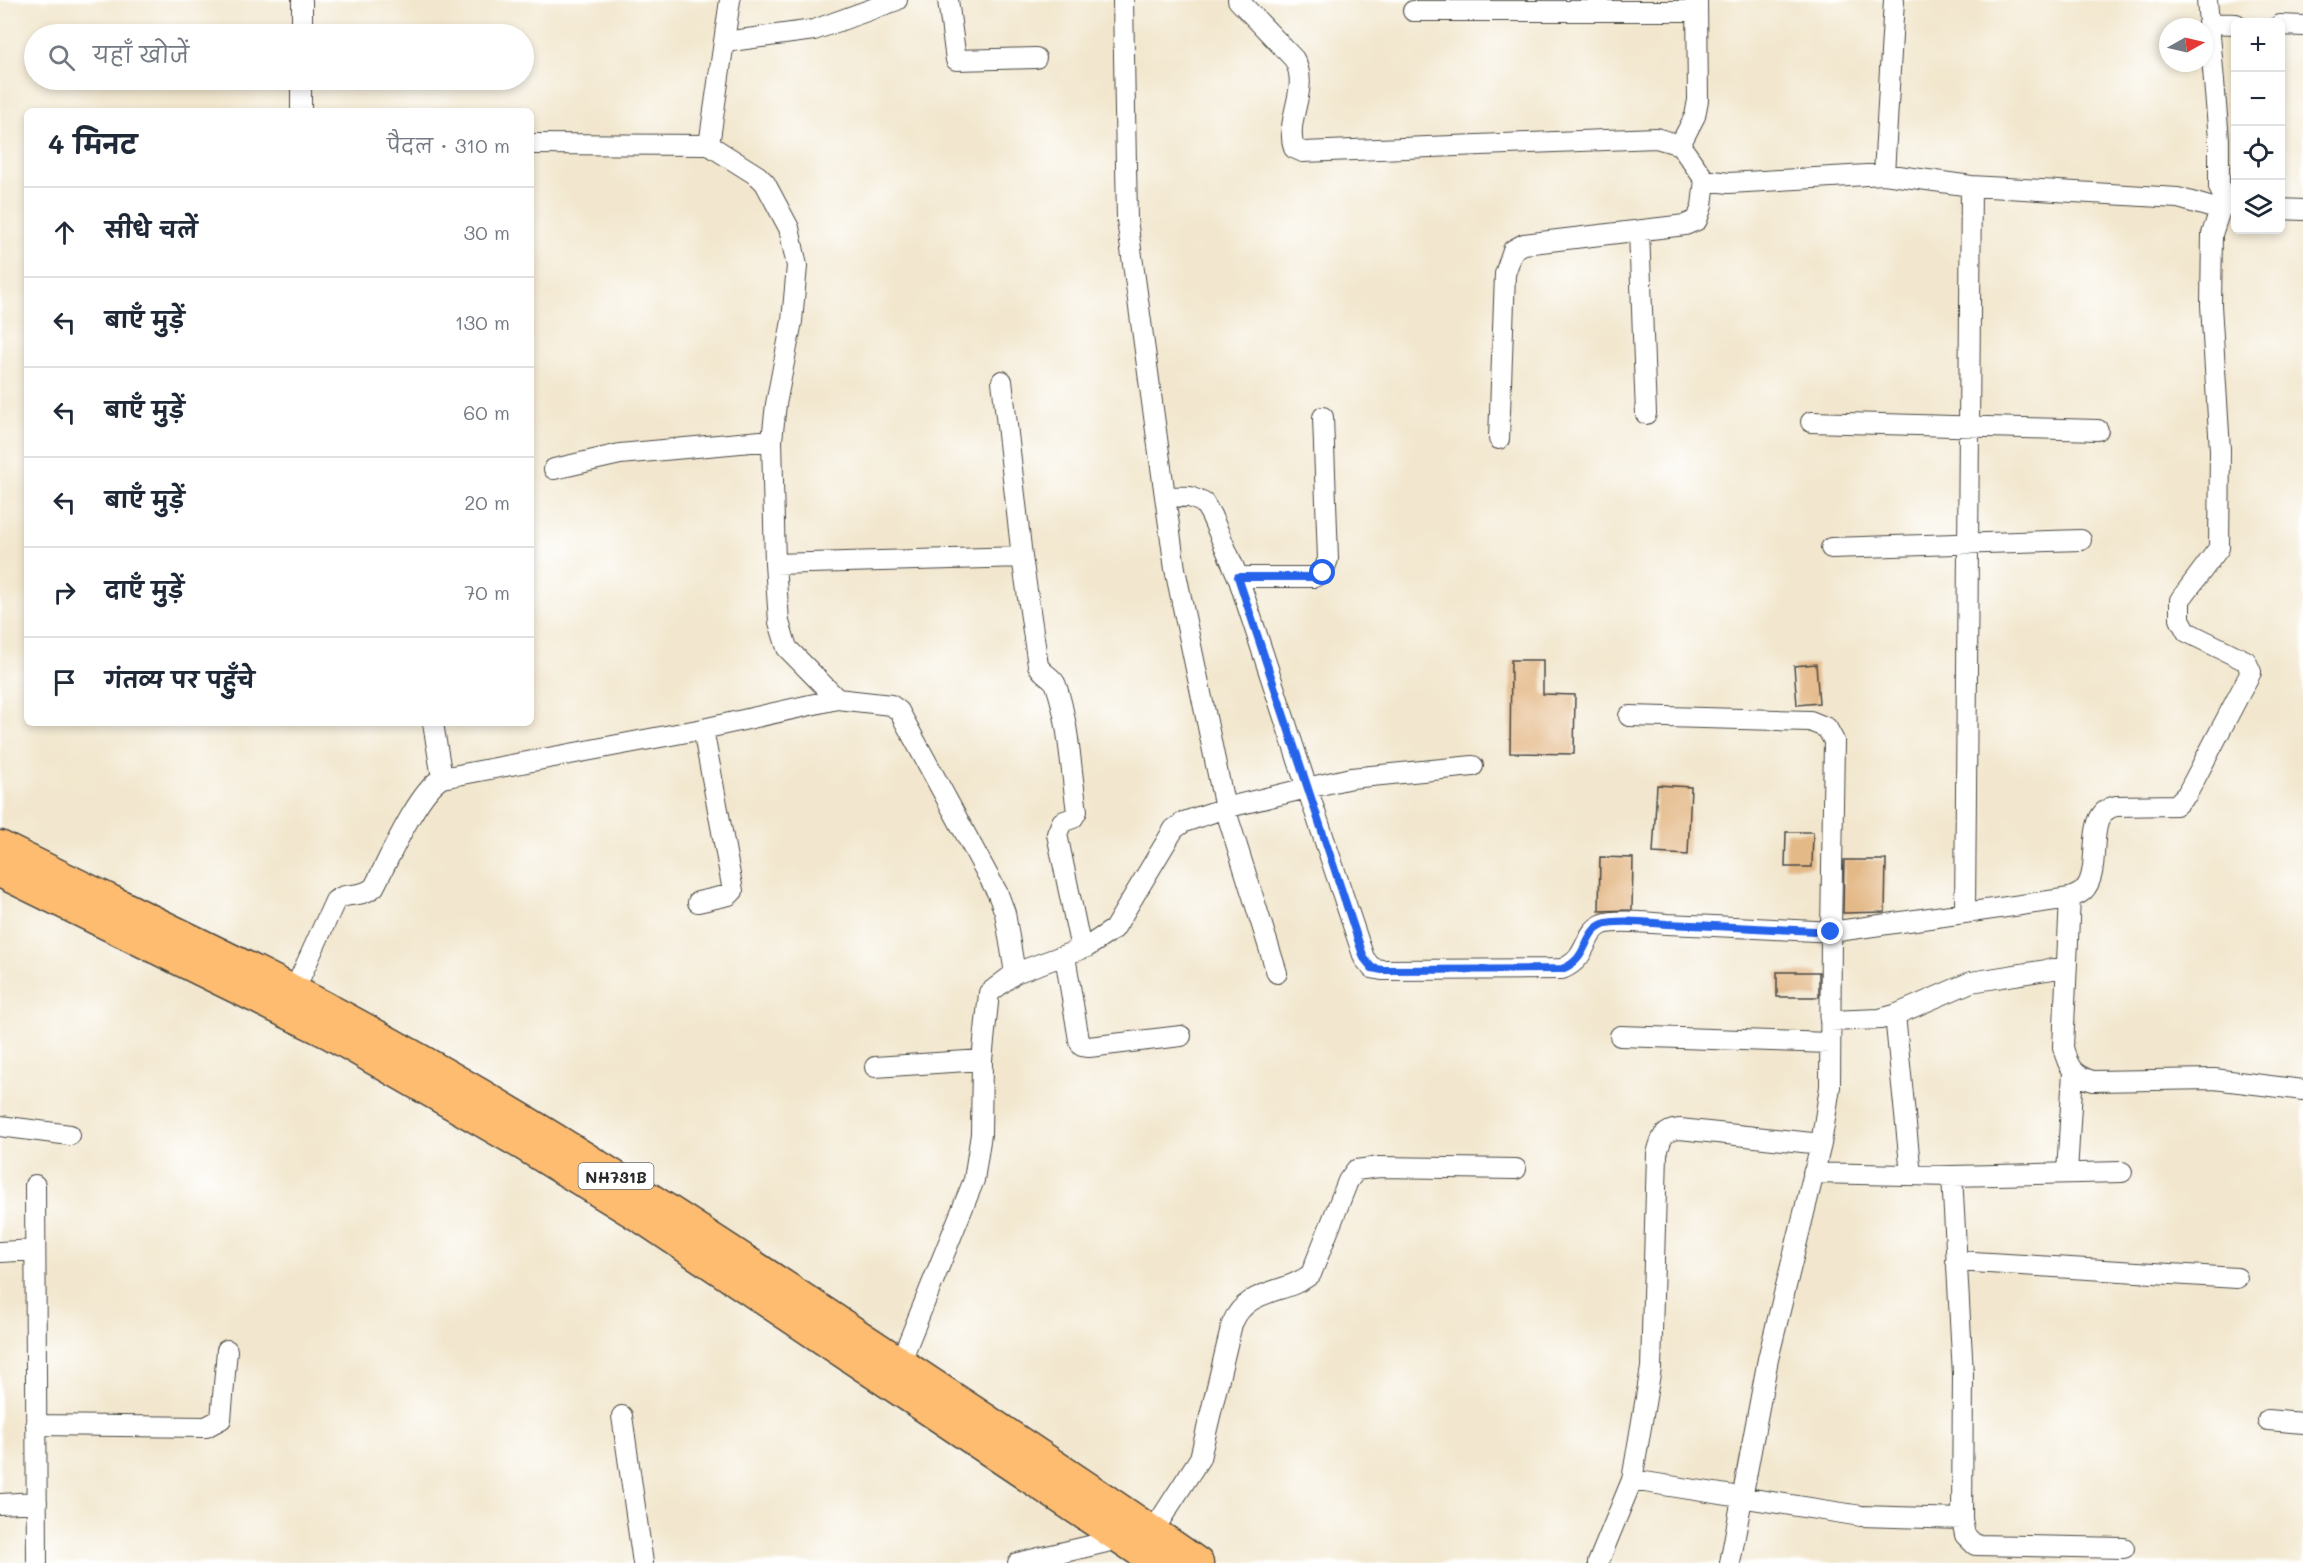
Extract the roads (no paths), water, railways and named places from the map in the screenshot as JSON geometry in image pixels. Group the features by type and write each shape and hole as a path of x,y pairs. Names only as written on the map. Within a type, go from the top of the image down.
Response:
{"highway":[{"name":"NH731B","path":"0,846 294,991 505,1108 654,1199 1198,1563"},
{"name":"NH731B","path":"0,872 330,1034 524,1145 648,1222 1157,1563"}],"street":[{"path":"302,24 303,0"},
{"path":"709,145 730,0"},
{"path":"724,42 814,30 897,0"},
{"path":"948,0 956,60 1036,58"},
{"path":"1124,0 1126,220 1176,568 1225,808 1277,973"},
{"path":"1238,0 1294,59 1300,69 1301,86 1291,139 1294,148 1303,152 1656,138 1680,145 1705,180 1702,207 1697,220 1686,225 1524,244 1513,250 1505,274 1499,439"},
{"path":"1884,174 1894,0"},
{"path":"2207,0 2208,18"},
{"path":"1413,11 1697,6 1698,100 1695,116 1680,145"},
{"path":"2213,23 2231,24"},
{"path":"2285,25 2303,26"},
{"path":"1165,496 1190,497 1204,503 1238,577 1364,958 1372,968 1382,970 1562,969 1574,964 1582,954 1593,931 1605,923 1831,932 2070,898 2083,891 2091,878 2099,818 2107,808 2176,805 2187,794 2251,672 2246,661 2187,632 2180,619 2180,600 2219,548 2220,450 2211,304 2212,234 2226,205 2219,186 2219,139 2213,72"},
{"path":"301,90 301,108"},
{"path":"534,144 709,145 765,183 792,236 797,266 792,321 776,404 772,440 779,622 787,648 837,699"},
{"path":"1705,180 1728,183 1884,174 1971,186 2178,198 2226,205"},
{"path":"1965,912 1971,186"},
{"path":"2285,209 2303,210"},
{"path":"1639,231 1646,414"},
{"path":"1002,381 1022,557 1038,665 1041,671 1054,682 1064,723 1077,811 1073,818 1062,822 1057,834 1073,952 1079,1040 1082,1046 1089,1047 1180,1036"},
{"path":"1238,577 1314,577 1323,573 1328,559 1323,417"},
{"path":"1811,422 1969,424 2098,430"},
{"path":"554,469 620,454 772,440"},
{"path":"1831,548 2081,540"},
{"path":"775,564 1022,557"},
{"path":"294,991 335,901 340,897 360,896 374,887 423,797 433,783 442,778 703,729 837,699 891,705 899,711 999,894 1005,913 1015,974"},
{"path":"1629,716 1810,721 1827,728 1834,741 1830,1087 1821,1144 1768,1359 1730,1563"},
{"path":"433,726 442,778"},
{"path":"698,902 729,895 733,891 703,729"},
{"path":"900,1363 974,1180 981,1134 982,1060 989,993 1015,974 1073,952 1114,930 1174,829 1184,822 1225,808 1351,778 1473,766"},
{"path":"2070,898 2063,1047 2068,1066 2077,1076 2093,1081 2214,1079 2303,1090"},
{"path":"1830,1021 1880,1019 1895,1015 1971,982 2066,967"},
{"path":"1895,1015 1911,1175"},
{"path":"1620,1036 1830,1043"},
{"path":"875,1067 982,1060"},
{"path":"2067,1173 2073,1072"},
{"path":"0,1126 70,1135"},
{"path":"1598,1563 1632,1480 1652,1355 1657,1154 1662,1136 1668,1130 1680,1129 1821,1144"},
{"path":"1018,1563 1153,1531 1200,1458 1237,1310 1250,1300 1311,1274 1348,1182 1356,1170 1378,1167 1516,1169"},
{"path":"1813,1173 1952,1176 2122,1172"},
{"path":"1952,1176 1963,1374 1962,1519 1965,1534 1975,1545 2124,1548"},
{"path":"35,1185 37,1563"},
{"path":"0,1252 35,1250"},
{"path":"1956,1261 2237,1278"},
{"path":"36,1425 206,1427 221,1419 227,1350"},
{"path":"622,1416 643,1563"},
{"path":"2268,1420 2303,1423"},
{"path":"1632,1480 1861,1516 1962,1519"},
{"path":"0,1504 37,1502"}]}
